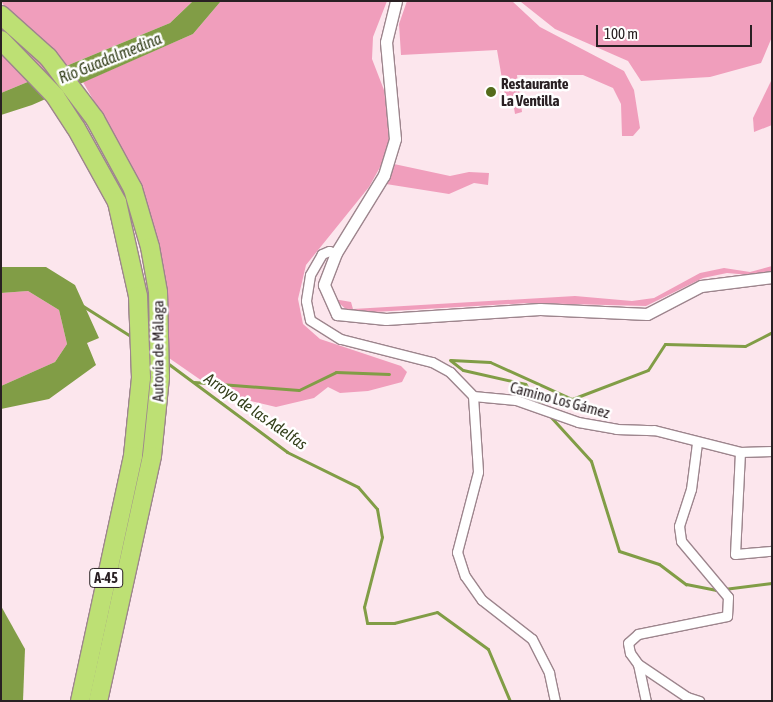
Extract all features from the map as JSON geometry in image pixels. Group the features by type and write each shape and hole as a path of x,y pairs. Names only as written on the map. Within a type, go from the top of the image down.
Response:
{"highway":[{"name":"Autovía de Málaga","path":"2,16 48,57 72,86 133,189 150,247 161,330 160,377 152,456 98,701"},
{"name":"Autovía de Málaga","path":"1,40 55,96 117,202 130,252 138,296 141,378 133,456 80,701"}],"street":[{"path":"396,1 386,42 395,139 384,176 336,253 324,286 337,314 357,319 540,309 647,314 701,286 772,277"},
{"path":"336,253 329,251 322,254 310,275 306,301 310,320 341,339 432,362 450,372 473,396 478,472 457,552 465,576 482,600 532,639 549,673 555,701"},
{"name":"Camino Los Gámez","path":"473,396 516,400 578,422 616,429 654,430 697,443 740,452 772,451"},
{"path":"697,443 691,488 680,526 681,541 728,597 727,616 638,634 628,643 630,653 638,664 687,697 699,701"},
{"path":"740,452 735,554 771,551"},
{"path":"638,664 646,701"}],"shaded area":[{"path":"1,1 193,1 170,23 1,93 1,18 7,10"},
{"path":"221,1 387,1 373,37 372,59 384,90 388,118 389,143 384,160 369,187 306,265 298,299 303,324 320,339 401,366 407,372 402,382 368,391 340,393 328,387 314,398 276,407 221,394 169,358 167,317 150,217 131,166 83,82 193,34"},
{"path":"407,1 512,1 540,27 624,71 634,90 640,128 633,136 622,136 621,104 613,88 583,75 517,75 522,112 515,114 512,96 505,96 497,50 401,55 399,24"},
{"path":"772,1 772,37 761,63 710,77 641,81 628,61 555,29 521,2"},
{"path":"772,79 772,125 754,132 753,118"},
{"path":"394,164 450,176 469,172 489,173 488,185 474,183 449,194 386,184"},
{"path":"772,266 772,271 750,275 727,273 703,278 646,306 529,303 357,313 347,310 334,299 351,302 353,309 575,296 632,301 654,298 700,273 724,268 750,272"},
{"path":"28,291 59,310 67,344 55,362 1,386 1,293"}],"water":[{"name":"Río Guadalmedina","path":"193,1 221,1 193,34 32,105 1,115 1,93 170,23"},
{"path":"1,267 46,267 75,285 99,338 87,343 96,365 49,399 1,409 1,386 55,362 67,344 59,310 28,291 1,293"},
{"path":"1,606 25,649 23,701 1,701"}],"waterway":[{"name":"Arroyo de las Adelfas","path":"83,306 132,337"},
{"path":"451,360 490,362 572,399 648,370 665,344 745,346 772,332"},
{"path":"450,360 463,370 525,384 542,406"},
{"name":"Arroyo de las Adelfas","path":"166,362 287,452 358,487 377,509 382,537 364,607 367,623 394,623 437,612 488,649 510,701"},
{"path":"194,382 299,390 336,372 389,374"},
{"path":"549,415 591,461 619,551 659,564 686,584 716,590 772,583"}],"place":[{"name":"Restaurante La Ventilla","path":"491,92"}]}
